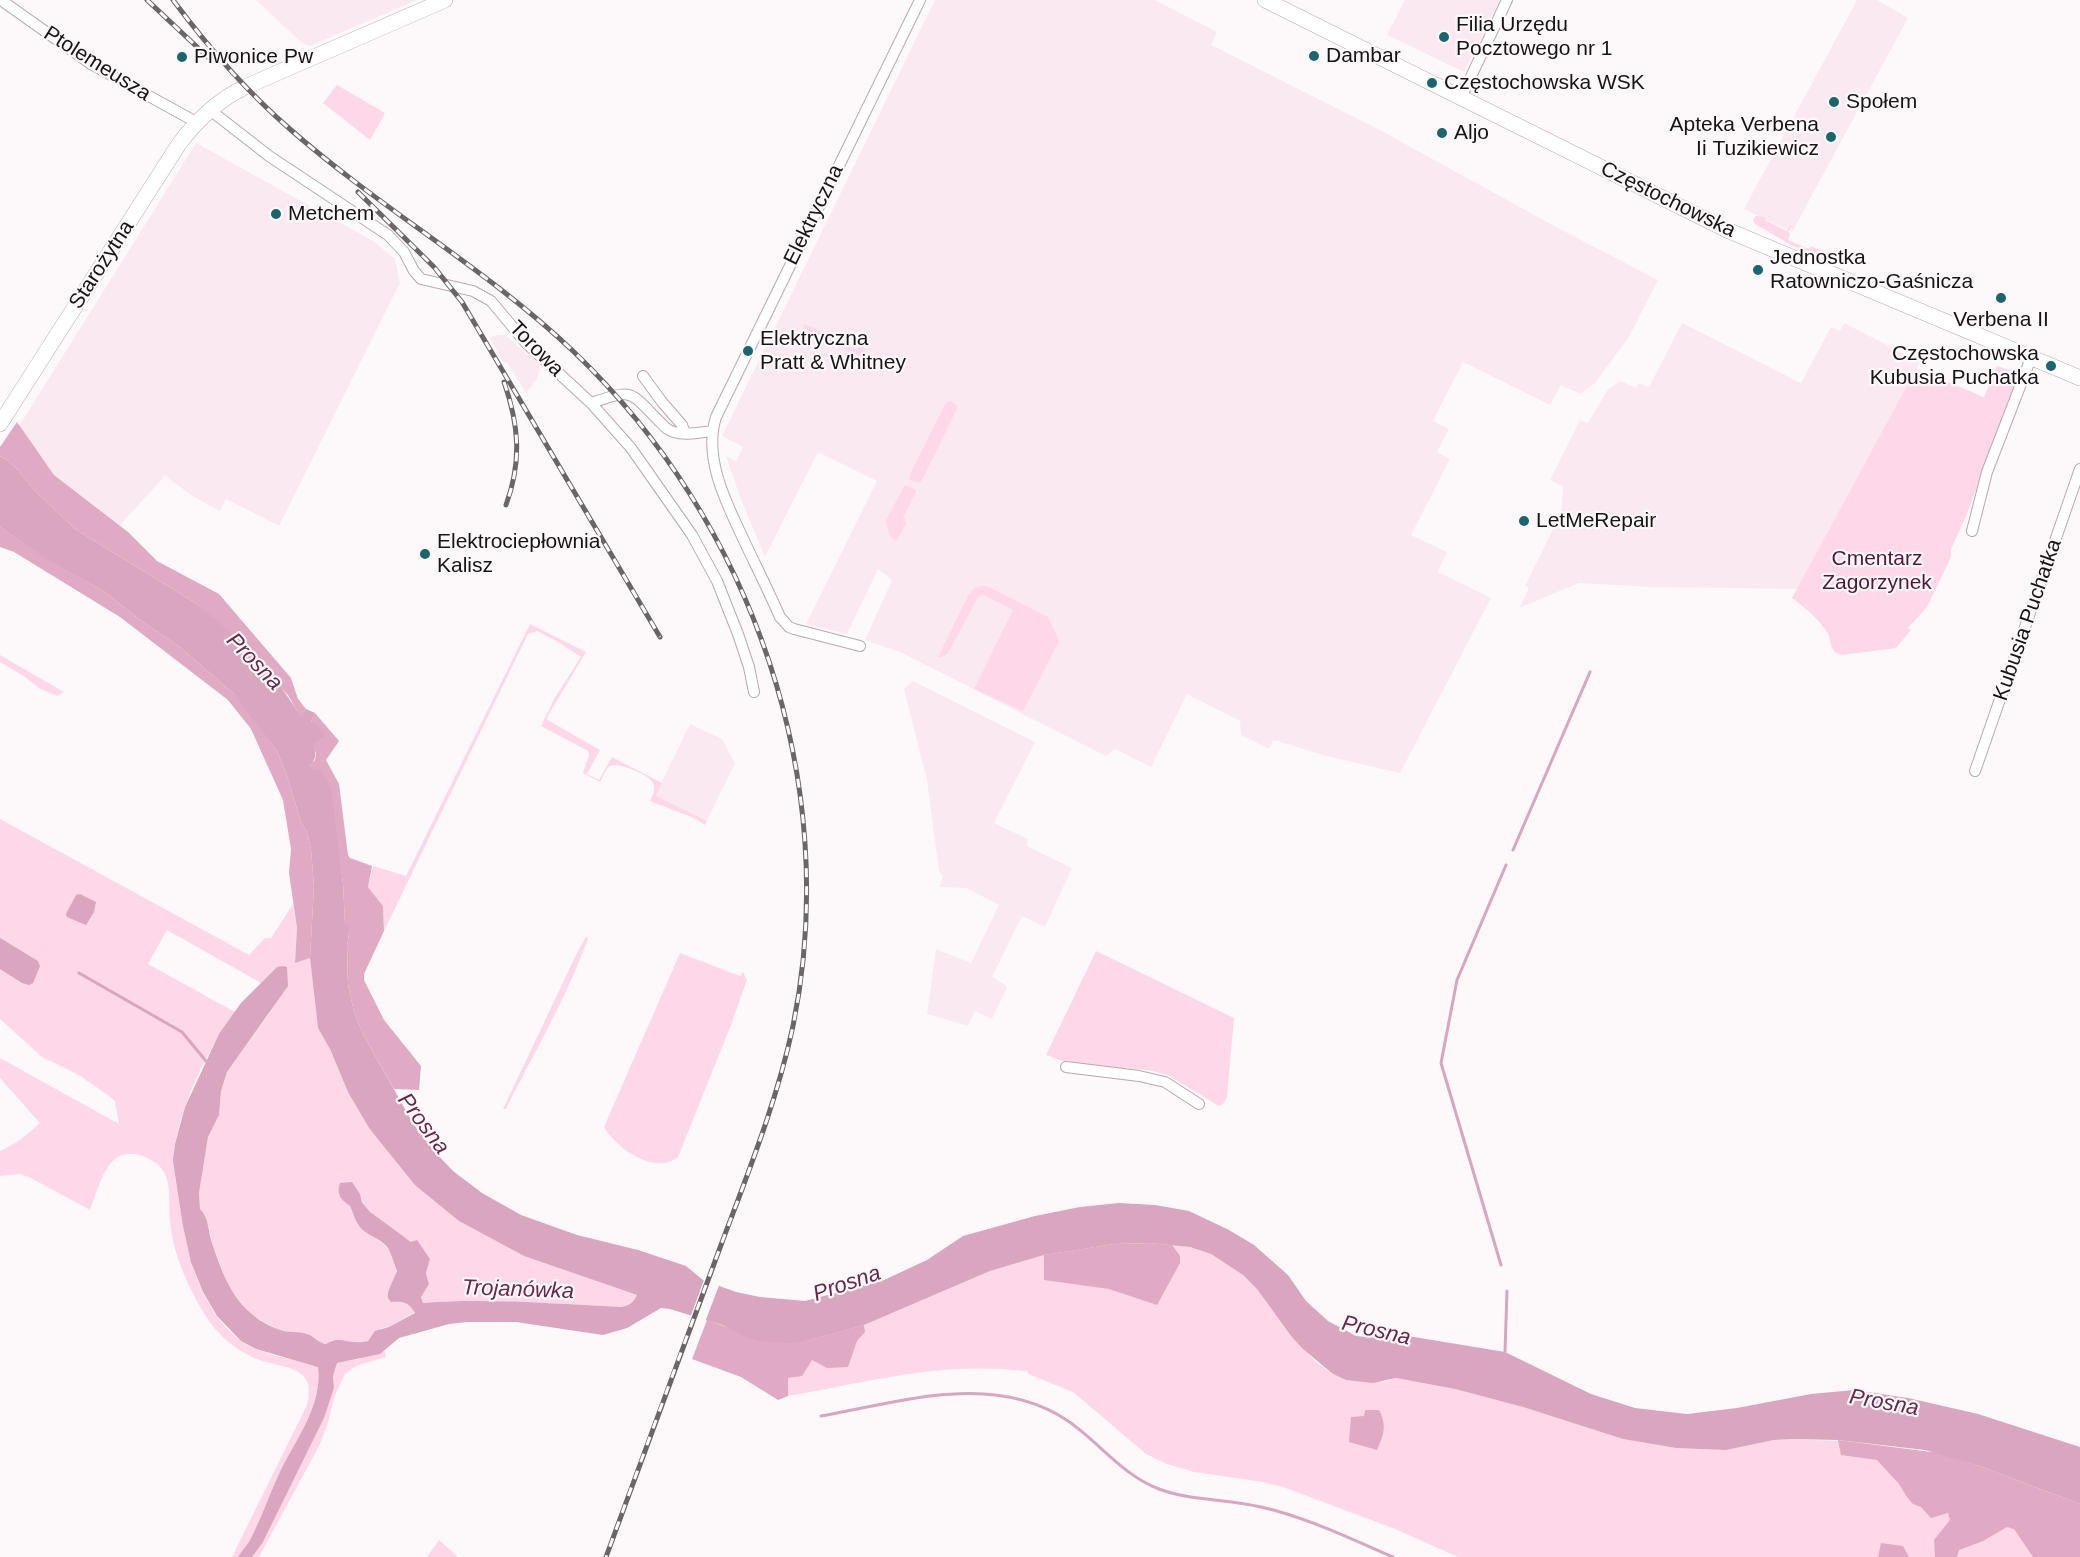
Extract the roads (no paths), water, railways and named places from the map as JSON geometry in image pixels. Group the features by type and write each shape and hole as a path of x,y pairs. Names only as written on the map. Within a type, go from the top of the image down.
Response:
{"main road":[{"name":"Starożytna","path":"0,424 173,153 196,122 224,99 251,84 445,0"},
{"name":"Częstochowska","path":"1265,0 1727,230 2080,378"}],"street":[{"name":"Ptolemeusza","path":"1,0 91,64 196,122"},
{"name":"Elektryczna","path":"712,431 721,406 920,0"},
{"path":"1461,98 1507,0"},
{"name":"Torowa","path":"210,110 264,152 388,235 404,252 421,279 461,287 486,296 497,306 526,343 591,403 631,448 703,554 729,607 749,667 754,692"},
{"path":"1972,531 1988,472 2031,358"},
{"path":"643,376 686,433"},
{"path":"591,403 622,393 629,394 669,430 686,433 712,431 713,454 725,501 780,617 794,629 860,646"},
{"name":"Kubusia Puchatka","path":"1975,771 2080,470"},
{"path":"1066,1066 1165,1082 1199,1104"}],"water":[{"name":"Prosna","path":"0,456 17,469 35,491 75,529 197,604 262,663 301,717 306,709 315,713 311,722 316,724 325,735 313,745 315,755 310,765 313,770 321,770 331,788 343,883 345,924 348,926 349,933 348,985 354,1012 364,1036 414,1125 435,1152 453,1171 482,1193 521,1215 577,1235 638,1250 686,1266 703,1280 736,1292 760,1297 805,1301 884,1280 927,1260 963,1236 1035,1216 1080,1207 1119,1203 1155,1205 1189,1211 1254,1245 1288,1275 1306,1301 1328,1321 1356,1336 1388,1339 1408,1336 1505,1352 1591,1394 1635,1408 1687,1414 1737,1408 1811,1394 1854,1390 1908,1398 1978,1414 2080,1447 2080,1504 1980,1466 1925,1450 1838,1440 1791,1439 1774,1440 1726,1450 1676,1448 1623,1439 1523,1407 1455,1389 1396,1378 1373,1383 1346,1380 1333,1374 1303,1349 1257,1289 1243,1275 1211,1254 1190,1247 1150,1243 1114,1244 1044,1255 990,1271 864,1325 806,1341 787,1343 759,1341 722,1325 661,1308 627,1328 603,1335 516,1322 468,1322 449,1324 399,1338 380,1354 337,1363 333,1376 334,1388 324,1418 263,1542 252,1557 238,1557 250,1541 279,1474 312,1409 318,1381 318,1367 256,1349 241,1341 217,1316 203,1292 191,1262 173,1161 185,1107 219,1034 241,1003 277,967 287,967 288,986 227,1072 221,1091 219,1115 208,1137 199,1193 200,1209 207,1221 222,1271 235,1296 253,1316 280,1330 307,1334 326,1344 335,1340 368,1341 375,1331 389,1327 415,1313 408,1304 391,1302 388,1298 388,1292 397,1271 388,1248 361,1229 350,1206 340,1196 340,1183 352,1182 370,1212 411,1242 417,1240 430,1259 426,1273 429,1284 421,1297 423,1303 497,1301 621,1307 631,1303 637,1295 524,1256 459,1221 415,1185 369,1128 348,1092 330,1049 318,1028 310,958 314,886 311,849 277,751 233,693 180,647 140,620 105,592 46,559 0,527"},
{"path":"80,894 96,902 94,912 86,925 67,917 66,914 76,895"},
{"path":"0,938 38,961 40,966 33,983 29,985 22,983 0,969"}],"waterway":[{"path":"1513,850 1590,672"},
{"path":"1501,1265 1441,1063 1457,980 1506,865"},
{"path":"79,973 182,1032 206,1061"},
{"path":"1505,1352 1507,1291"},
{"path":"821,1416 947,1394 1009,1397 1039,1406 1068,1421 1122,1467 1159,1489 1184,1496 1248,1504 1278,1511 1328,1529 1393,1557"}],"railway":[{"path":"147,0 212,61"},
{"path":"173,0 228,68 274,115 325,159 506,293 541,322 574,352 637,420 690,495 735,576 769,661 793,750 805,842 805,934 793,1026 779,1082 761,1137 606,1557"},
{"path":"358,192 434,267 462,302 660,637"},
{"path":"504,382 513,413 517,443 515,473 506,505"}],"place":[{"name":"Filia Urzędu Pocztowego nr 1","path":"1444,37"},
{"name":"Dambar","path":"1314,56"},
{"name":"Piwonice Pw","path":"182,57"},
{"name":"Częstochowska WSK","path":"1432,83"},
{"name":"Społem","path":"1834,102"},
{"name":"Aljo","path":"1442,133"},
{"name":"Apteka Verbena Ii Tuzikiewicz","path":"1831,137"},
{"name":"Metchem","path":"276,214"},
{"name":"Jednostka Ratowniczo-Gaśnicza","path":"1758,270"},
{"name":"Verbena II","path":"2001,298"},
{"name":"Elektryczna Pratt & Whitney","path":"748,351"},
{"name":"Częstochowska Kubusia Puchatka","path":"2051,366"},
{"name":"LetMeRepair","path":"1524,521"},
{"name":"Elektrociepłownia Kalisz","path":"425,554"}],"park label":[{"name":"Cmentarz Zagorzynek","path":"1877,571"}],"water label":[{"name":"Trojanówka","path":"518,1290"}]}
